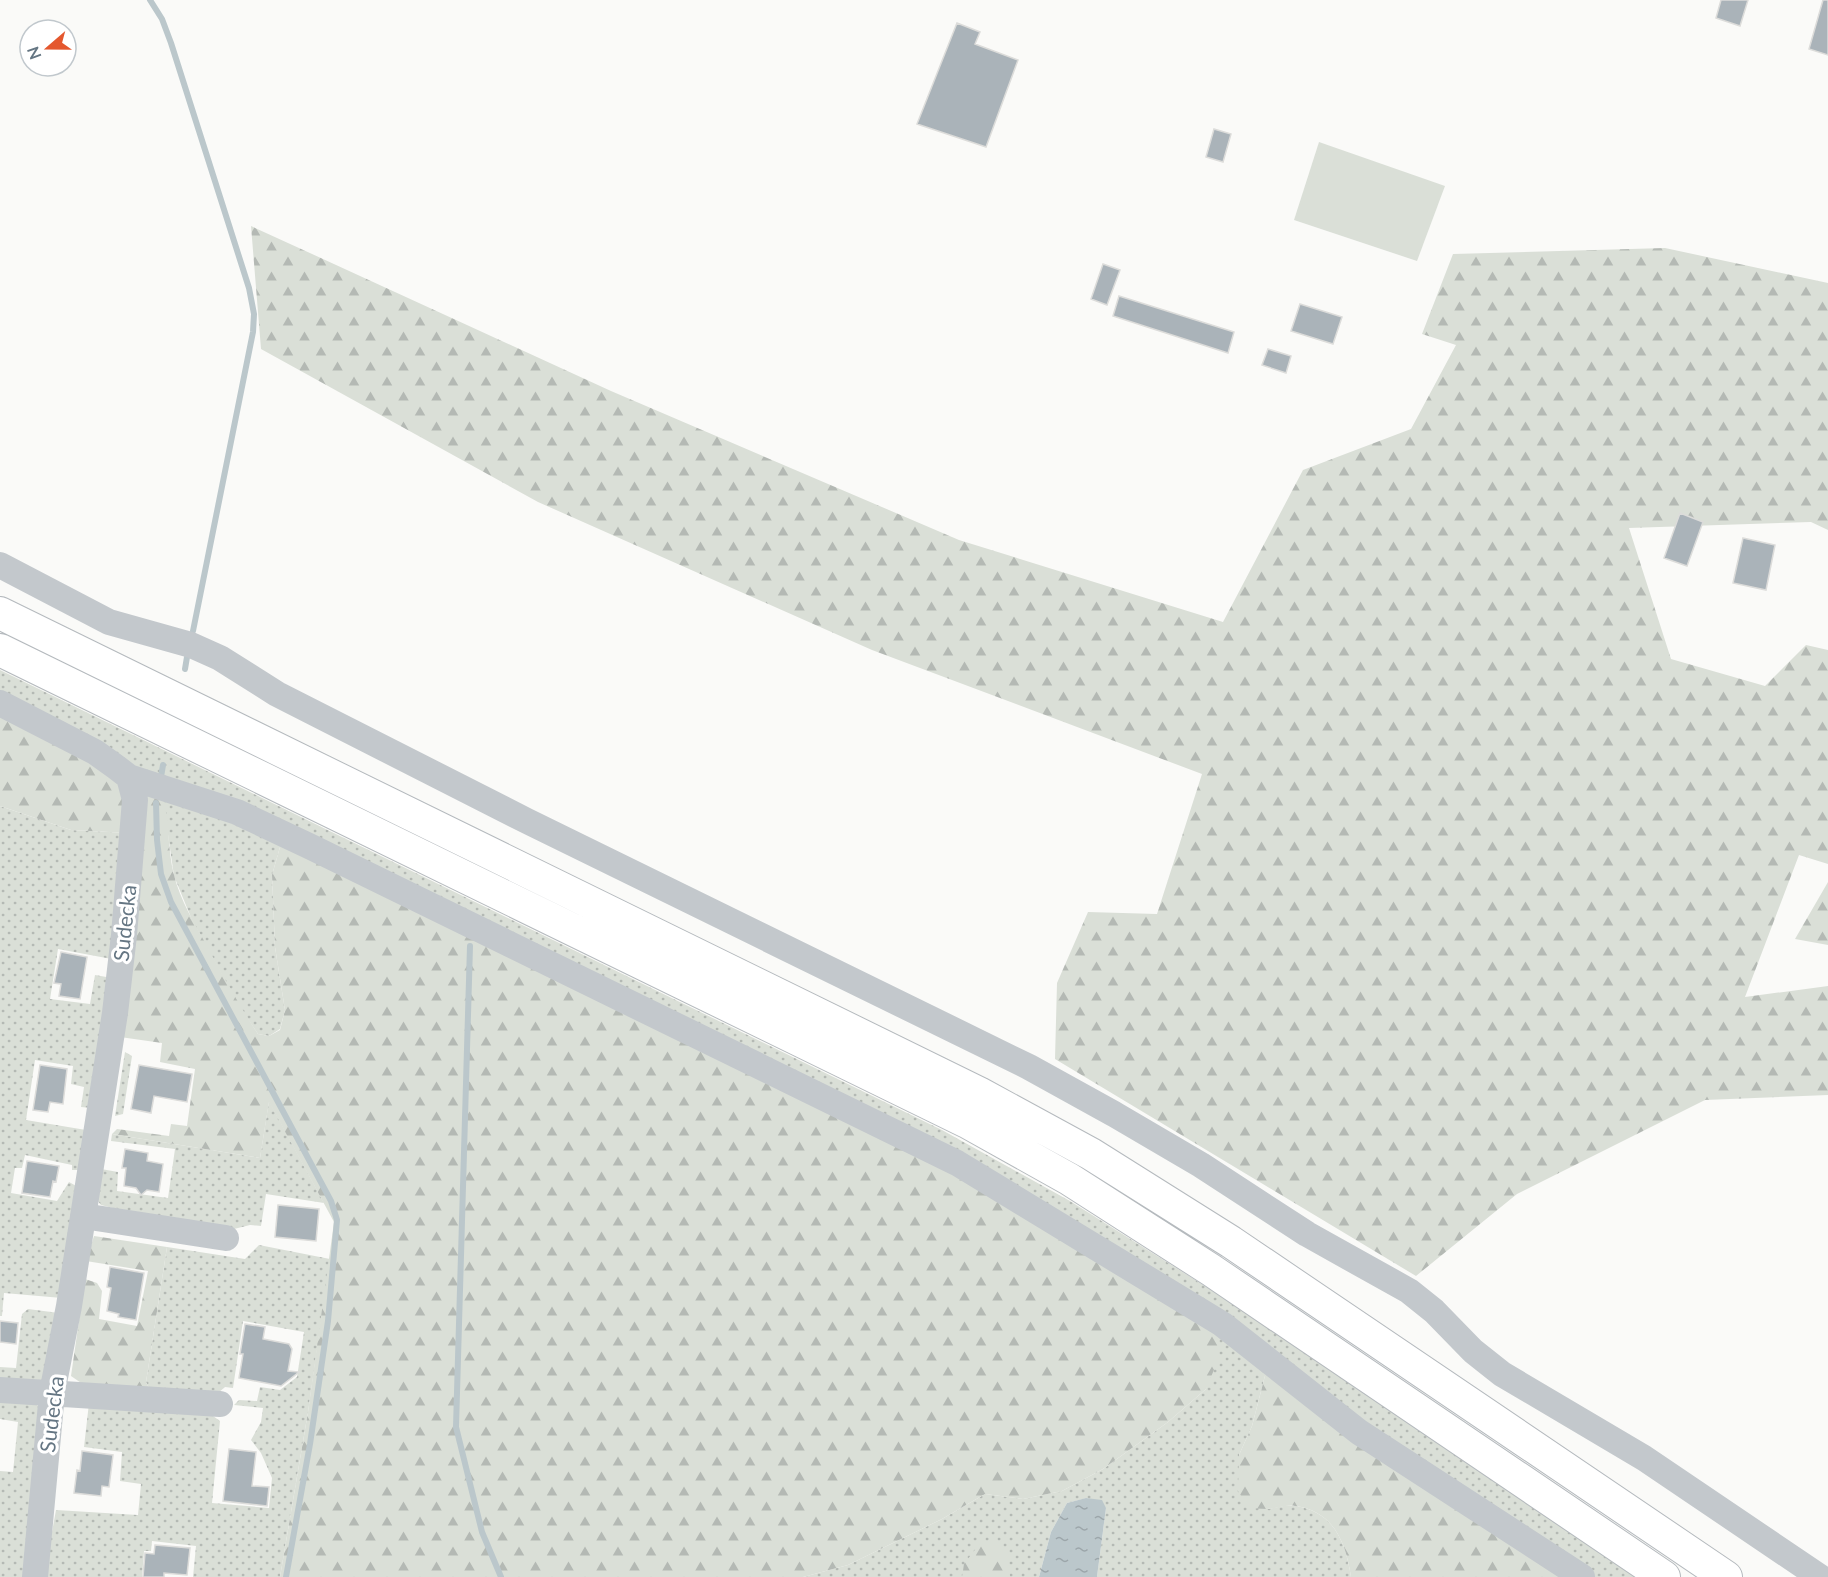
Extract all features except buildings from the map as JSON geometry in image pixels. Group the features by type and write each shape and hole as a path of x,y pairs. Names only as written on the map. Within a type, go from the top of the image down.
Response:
{"main road":[{"path":"0,613 979,1093 1091,1154 1231,1242 1726,1577"},
{"path":"0,650 967,1122 1069,1179 1211,1270 1664,1577"}],"street":[{"path":"0,565 109,622 191,645 220,658 277,694 475,795 1029,1067 1114,1114 1201,1165 1307,1234 1409,1291 1434,1311 1473,1352 1502,1374 1644,1458 1820,1577"},
{"path":"0,703 95,752 129,777 237,812 957,1163 1222,1324 1359,1431 1582,1577"},
{"name":"Sudecka","path":"35,1577 52,1393 69,1305 115,1013 135,800 129,777"},
{"path":"83,1216 226,1238"},
{"path":"0,1390 220,1404"}],"green space":[{"path":"1319,142 1445,186 1417,261 1294,220"},
{"path":"251,226 611,391 959,540 1223,622 1303,470 1411,429 1456,345 1422,334 1453,254 1665,248 1828,283 1828,530 1811,522 1629,528 1671,659 1765,686 1806,645 1828,650 1828,864 1799,855 1745,997 1828,986 1828,1095 1705,1100 1517,1194 1416,1276 1055,1059 1057,983 1088,912 1157,914 1202,774 872,650 538,502 261,349"},
{"path":"0,670 942,1130 1070,1201 1227,1300 1635,1577 1589,1577 1436,1479 1255,1342 142,776 0,697"},
{"path":"0,709 120,776 128,833 71,830 0,806"},
{"path":"146,790 162,793 172,865 180,894 225,979 258,1034 269,1036 280,1030 285,1010 275,947 272,875 282,840 842,1110 1214,1326 1219,1341 1218,1360 1206,1389 1168,1422 1103,1469 1062,1491 1023,1499 985,1494 942,1519 848,1565 803,1577 280,1577 308,1412 334,1222 269,1102 260,1158 112,1134 117,1129 169,1136 171,1124 187,1126 195,1069 160,1062 162,1043 120,1037"},
{"path":"162,793 282,840 272,875 275,947 285,1010 280,1029 269,1036 258,1034 239,1006 192,920 174,876"},
{"path":"0,806 71,830 128,833 117,960 58,949 50,999 90,1004 95,975 112,978 91,1108 81,1107 84,1087 71,1084 73,1066 35,1060 26,1120 86,1130 80,1170 72,1170 72,1165 25,1155 22,1168 15,1168 11,1193 57,1201 69,1182 78,1187 62,1298 4,1293 2,1316 0,1316"},
{"path":"1828,882 1828,945 1795,939"},
{"path":"125,1052 132,1056 123,1114 115,1116"},
{"path":"269,1101 324,1203 266,1194 261,1226 250,1225 234,1229 113,1208 101,1205 97,1200 101,1169 118,1172 117,1191 168,1198 175,1149 111,1141 112,1134 260,1158"},
{"path":"94,1236 167,1247 146,1382 151,1392 87,1387 71,1376 85,1279 97,1283 102,1291 99,1319 137,1326 148,1271 86,1261"},
{"path":"259,1245 330,1259 308,1412 280,1577 193,1577 196,1546 152,1541 151,1551 144,1551 142,1577 47,1577 56,1510 138,1515 141,1484 120,1481 122,1452 84,1447 89,1403 206,1411 220,1421 212,1503 269,1508 272,1478 261,1453 251,1440 261,1422 263,1408 234,1405 239,1400 257,1401 260,1387 280,1390 297,1377 304,1332 243,1321 233,1388 225,1387 218,1393 151,1392 146,1382 167,1247 245,1259"},
{"path":"28,1309 59,1313 43,1380 0,1381 0,1367 16,1368 22,1314"},
{"path":"1214,1326 1268,1364 1252,1426 1239,1455 1267,1509 1295,1506 1320,1514 1336,1531 1341,1541 1346,1552 1351,1577 1097,1577 1106,1508 1087,1498 1067,1503 1051,1532 1039,1577 803,1577 848,1565 942,1519 985,1494 1023,1499 1062,1491 1103,1469 1168,1422 1206,1389"},
{"path":"1268,1364 1575,1577 1351,1577 1346,1552 1341,1541 1329,1522 1320,1514 1292,1506 1267,1509 1248,1507 1238,1491 1239,1455 1252,1426"},
{"path":"0,1397 34,1402 40,1408 26,1577 0,1577 0,1471 13,1472 18,1422 0,1419"},
{"path":"996,1541 1008,1554 1010,1577 962,1577 964,1564 981,1542"}],"water":[{"path":"1086,1498 1102,1500 1106,1508 1097,1577 1039,1577 1051,1532 1067,1503"}],"waterway":[{"path":"150,0 162,19 171,43 249,288 254,314 253,332 193,631"},
{"path":"185,669 187,657"},
{"path":"161,777 163,765"},
{"path":"156,803 161,874 171,902 331,1201 337,1220 328,1321 310,1444 286,1577"},
{"path":"470,946 456,1427 482,1532 501,1577"}]}
